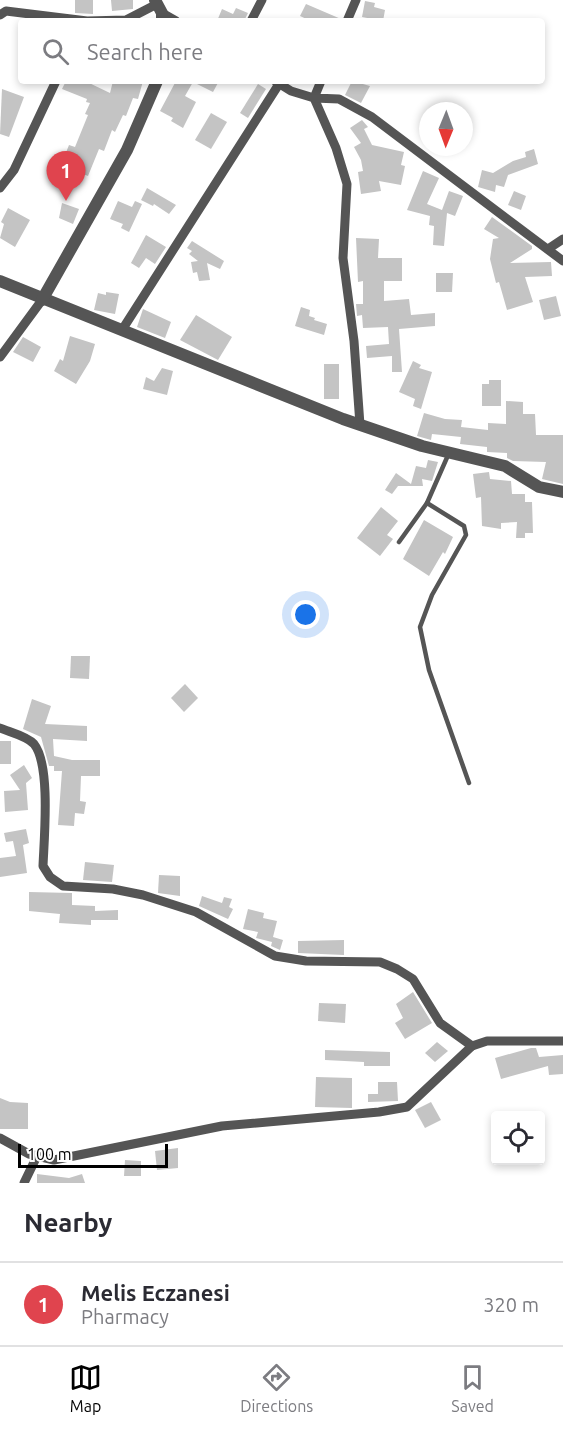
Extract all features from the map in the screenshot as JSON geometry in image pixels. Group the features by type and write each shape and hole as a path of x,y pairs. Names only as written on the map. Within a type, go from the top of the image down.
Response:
{"street":[{"path":"253,18 262,0"},
{"path":"348,18 356,0"},
{"path":"132,18 159,9 172,18"},
{"path":"0,15 6,11 63,18"},
{"path":"0,188 14,170 55,84"},
{"path":"0,357 42,300 128,150 156,84"},
{"path":"122,330 276,84"},
{"path":"280,84 291,91 314,98 339,99 372,117 563,261"},
{"path":"320,84 314,98 336,148 348,184 343,258 354,341 360,425"},
{"path":"548,249 563,239"},
{"path":"0,281 42,300 360,425 449,453 505,466 539,487 563,492"},
{"path":"0,728 28,740 37,752 45,778 43,866 50,877 63,886 113,889 170,903 196,912 275,956 306,961 380,962 413,980 440,1023 472,1047"},
{"path":"0,1138 37,1156 54,1160 78,1157 222,1126 379,1112 407,1107 472,1047 487,1041 563,1041"},
{"path":"24,1183 37,1156"}],"lane":[{"path":"399,542 428,503 449,453"},
{"path":"428,503 464,526 466,535 432,595 420,627 429,670 469,783"}],"building":[{"path":"75,0 93,0 93,14 75,13"},
{"path":"111,0 133,0 133,9 112,11"},
{"path":"365,1 375,3 374,7 385,10 384,18 362,17"},
{"path":"306,4 339,18 304,18 300,16"},
{"path":"236,8 248,13 246,18 218,18 222,9 233,14"},
{"path":"64,84 91,84 110,93 112,84 142,84 138,99 133,98 126,116 123,115 115,132 112,130 104,151 99,149 88,176 61,165 69,145 75,147 88,115 85,114 90,103 86,102 87,99 62,89"},
{"path":"174,84 192,84 185,96 196,102 183,128 171,121 173,118 160,111"},
{"path":"197,84 217,84 213,92"},
{"path":"258,84 266,89 248,118 240,113"},
{"path":"350,84 370,86 361,103 345,95"},
{"path":"2,89 24,97 9,137 0,134"},
{"path":"211,113 227,122 211,149 195,140"},
{"path":"362,120 368,127 364,129 372,145 404,152 401,165 405,166 401,185 379,181 381,191 361,194 358,172 363,171 361,160 354,147 361,143 350,128"},
{"path":"534,149 538,164 508,175 504,187 496,185 495,192 478,187 482,170 493,173 513,161 526,157 525,152"},
{"path":"423,171 439,178 427,204 442,210 449,191 463,196 455,216 447,213 444,246 433,245 434,226 429,225 430,216 407,210"},
{"path":"147,188 176,205 169,214 154,204 153,206 141,200"},
{"path":"514,191 526,196 521,210 508,205"},
{"path":"118,201 132,207 135,201 142,204 129,232 121,228 123,224 110,219"},
{"path":"62,203 79,209 73,224 59,218"},
{"path":"8,208 30,220 15,247 0,238 4,224 1,222"},
{"path":"492,217 532,246 532,249 510,263 551,262 552,276 525,277 533,302 507,310 499,282 496,283 490,259 493,239 499,238 484,229"},
{"path":"146,235 166,247 155,264 146,258 139,268 131,263"},
{"path":"356,238 379,239 378,258 402,258 402,281 384,281 384,301 409,299 411,315 435,313 435,326 399,329 402,372 392,372 392,356 367,358 366,346 389,344 388,327 363,328 362,315 357,316 356,304 363,304 363,281 358,282"},
{"path":"192,241 224,261 220,269 207,263 210,280 199,281 197,272 193,273 191,262 198,261 189,254 192,251 187,248"},
{"path":"436,273 453,273 452,292 436,292"},
{"path":"106,292 119,294 115,314 94,310 98,293 106,295"},
{"path":"556,296 561,316 544,320 539,300"},
{"path":"301,307 310,310 309,316 315,318 314,320 327,324 324,335 295,326"},
{"path":"143,309 171,322 165,338 137,327"},
{"path":"196,315 232,337 218,360 180,340"},
{"path":"70,336 95,344 90,361 76,384 54,371 60,359 63,361"},
{"path":"23,337 41,347 33,362 13,352"},
{"path":"413,361 421,365 419,368 432,372 421,409 413,406 415,399 399,392"},
{"path":"324,364 339,364 339,399 324,399"},
{"path":"162,368 173,371 167,395 143,389 146,377 154,381"},
{"path":"489,380 501,380 501,406 482,406 482,384 489,384"},
{"path":"506,401 523,402 523,414 535,414 536,435 563,435 563,484 542,479 546,462 513,461 507,458 507,453 487,452 487,447 460,444 461,437 432,434 431,440 417,436 424,413 445,419 462,420 461,427 488,430 488,423 506,424"},
{"path":"428,460 438,462 432,481 422,479 423,486 398,486 392,494 385,490 396,473 411,484 416,466 426,468"},
{"path":"489,472 490,479 511,481 512,494 525,494 525,502 532,502 533,533 525,533 525,538 516,538 517,522 501,523 501,529 482,526 481,497 476,498 473,474"},
{"path":"381,507 398,521 387,535 393,539 380,556 357,538"},
{"path":"424,520 453,537 445,554 443,552 429,576 403,559"},
{"path":"71,656 90,656 89,679 70,678"},
{"path":"185,684 198,698 184,712 171,698"},
{"path":"32,699 51,706 45,724 87,726 87,741 53,739 54,756 72,760 100,760 100,776 81,776 80,801 86,802 84,814 75,813 74,826 58,825 62,771 54,771 54,766 49,766 41,737 23,729"},
{"path":"0,741 11,741 11,764 0,764"},
{"path":"24,765 32,778 26,783 28,810 5,812 4,791 20,790 10,775"},
{"path":"26,829 29,843 23,845 27,873 0,877 0,858 16,856 13,841 6,842 4,833"},
{"path":"85,862 114,865 112,882 83,880"},
{"path":"159,875 180,876 180,896 158,893"},
{"path":"29,892 72,893 72,905 95,906 95,911 118,910 118,920 91,920 91,925 59,923 60,914 29,911"},
{"path":"202,896 222,903 224,897 232,899 229,907 233,909 228,919 199,906"},
{"path":"248,909 264,913 263,918 277,921 273,937 283,940 280,950 271,946 272,942 256,938 258,932 243,929"},
{"path":"344,940 344,955 298,953 298,941"},
{"path":"413,992 432,1023 405,1039 395,1023 403,1018 396,1004"},
{"path":"319,1003 346,1004 345,1023 318,1021"},
{"path":"437,1042 448,1051 435,1062 425,1053"},
{"path":"536,1048 539,1057 563,1055 563,1074 549,1075 548,1066 501,1079 495,1058"},
{"path":"325,1050 390,1052 390,1066 364,1066 364,1062 325,1060"},
{"path":"316,1077 352,1078 352,1108 315,1107"},
{"path":"378,1082 397,1082 398,1101 368,1102 368,1094 378,1094"},
{"path":"0,1098 10,1102 28,1103 28,1129 0,1129"},
{"path":"431,1102 441,1120 425,1128 415,1110"},
{"path":"178,1148 178,1168 157,1170 155,1151"},
{"path":"125,1160 141,1161 141,1176 124,1176"},
{"path":"37,1174 69,1178 82,1174 85,1183 37,1183"}],"place":[{"name":"Melis Eczanesi","path":"66,201"}]}
